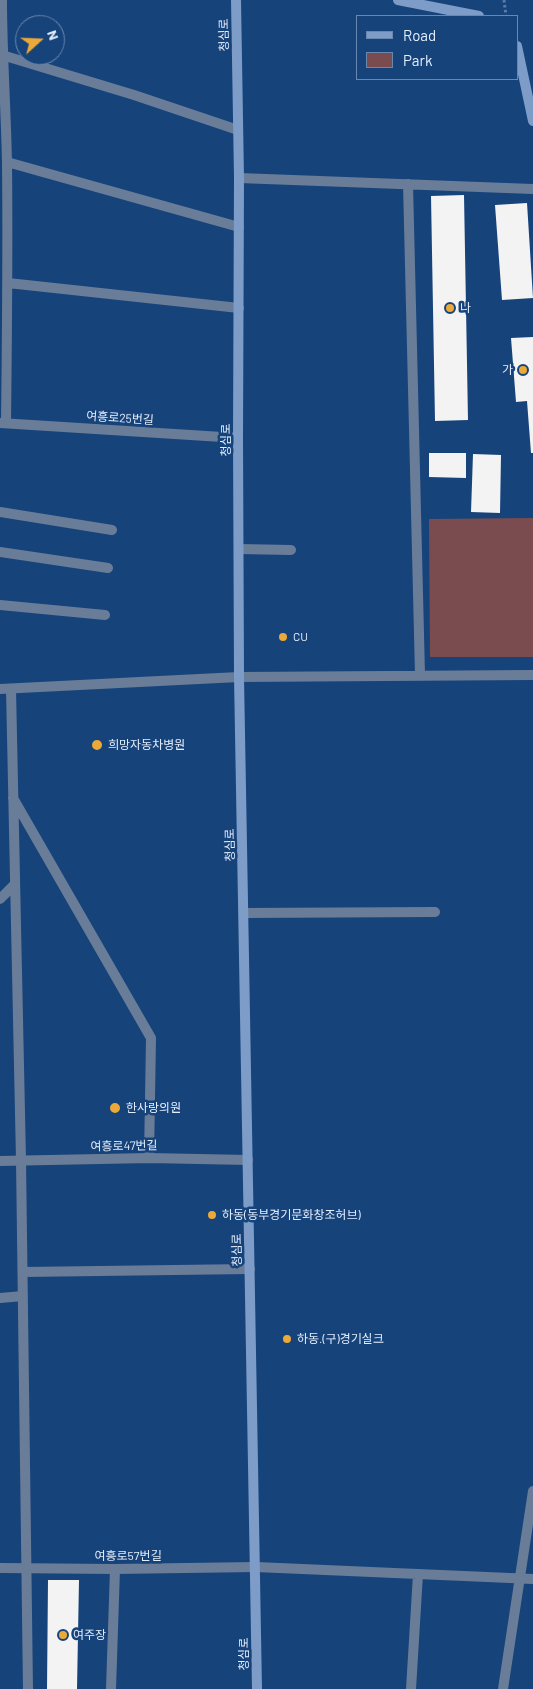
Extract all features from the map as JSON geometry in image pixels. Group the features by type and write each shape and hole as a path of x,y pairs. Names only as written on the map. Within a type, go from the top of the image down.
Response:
{"street":[{"path":"2,0 2,55 7,162 8,283 3,423"},
{"name":"청심로","path":"236,0 239,178 239,677 257,1689"},
{"path":"398,0 474,15"},
{"path":"518,51 533,121"},
{"path":"2,55 134,94 238,130"},
{"path":"7,162 239,227"},
{"path":"239,178 533,189"},
{"path":"408,184 420,675"},
{"path":"8,283 239,308"},
{"name":"여흥로25번길","path":"3,423 238,438"},
{"path":"0,512 112,530"},
{"path":"238,549 290,550"},
{"path":"0,552 108,568"},
{"path":"0,605 104,615"},
{"path":"28,1689 23,1272 13,798 5,689 239,677 533,676"},
{"path":"13,798 151,1038 149,1158"},
{"path":"0,899 14,884"},
{"path":"244,913 435,912"},
{"name":"여흥로47번길","path":"0,1160 149,1158 248,1160"},
{"path":"23,1272 250,1268"},
{"path":"0,1298 23,1296"},
{"path":"503,1689 533,1491"},
{"name":"여흥로57번길","path":"0,1568 256,1567 533,1579"},
{"path":"111,1689 114,1569"},
{"path":"411,1689 418,1574"}],"path":[{"path":"504,0 506,15"}],"green space":[{"path":"533,518 533,657 430,657 429,519"}],"building":[{"name":"나","path":"464,195 468,420 435,421 431,196"},
{"path":"527,203 533,298 502,300 495,205"},
{"name":"가","path":"533,337 533,453 531,453 527,401 516,402 511,338"},
{"path":"429,453 466,453 466,478 429,477"},
{"path":"473,454 501,455 500,513 471,512"},
{"name":"여주장","path":"48,1580 79,1580 77,1689 47,1689"}],"place":[{"name":"나","path":"450,308"},
{"name":"가","path":"523,370"},
{"name":"CU","path":"283,637"},
{"name":"희망자동차병원","path":"97,745"},
{"name":"한사랑의원","path":"115,1108"},
{"name":"하동(동부경기문화창조허브)","path":"212,1215"},
{"name":"하동.(구)경기실크","path":"287,1339"},
{"name":"여주장","path":"63,1635"}]}
